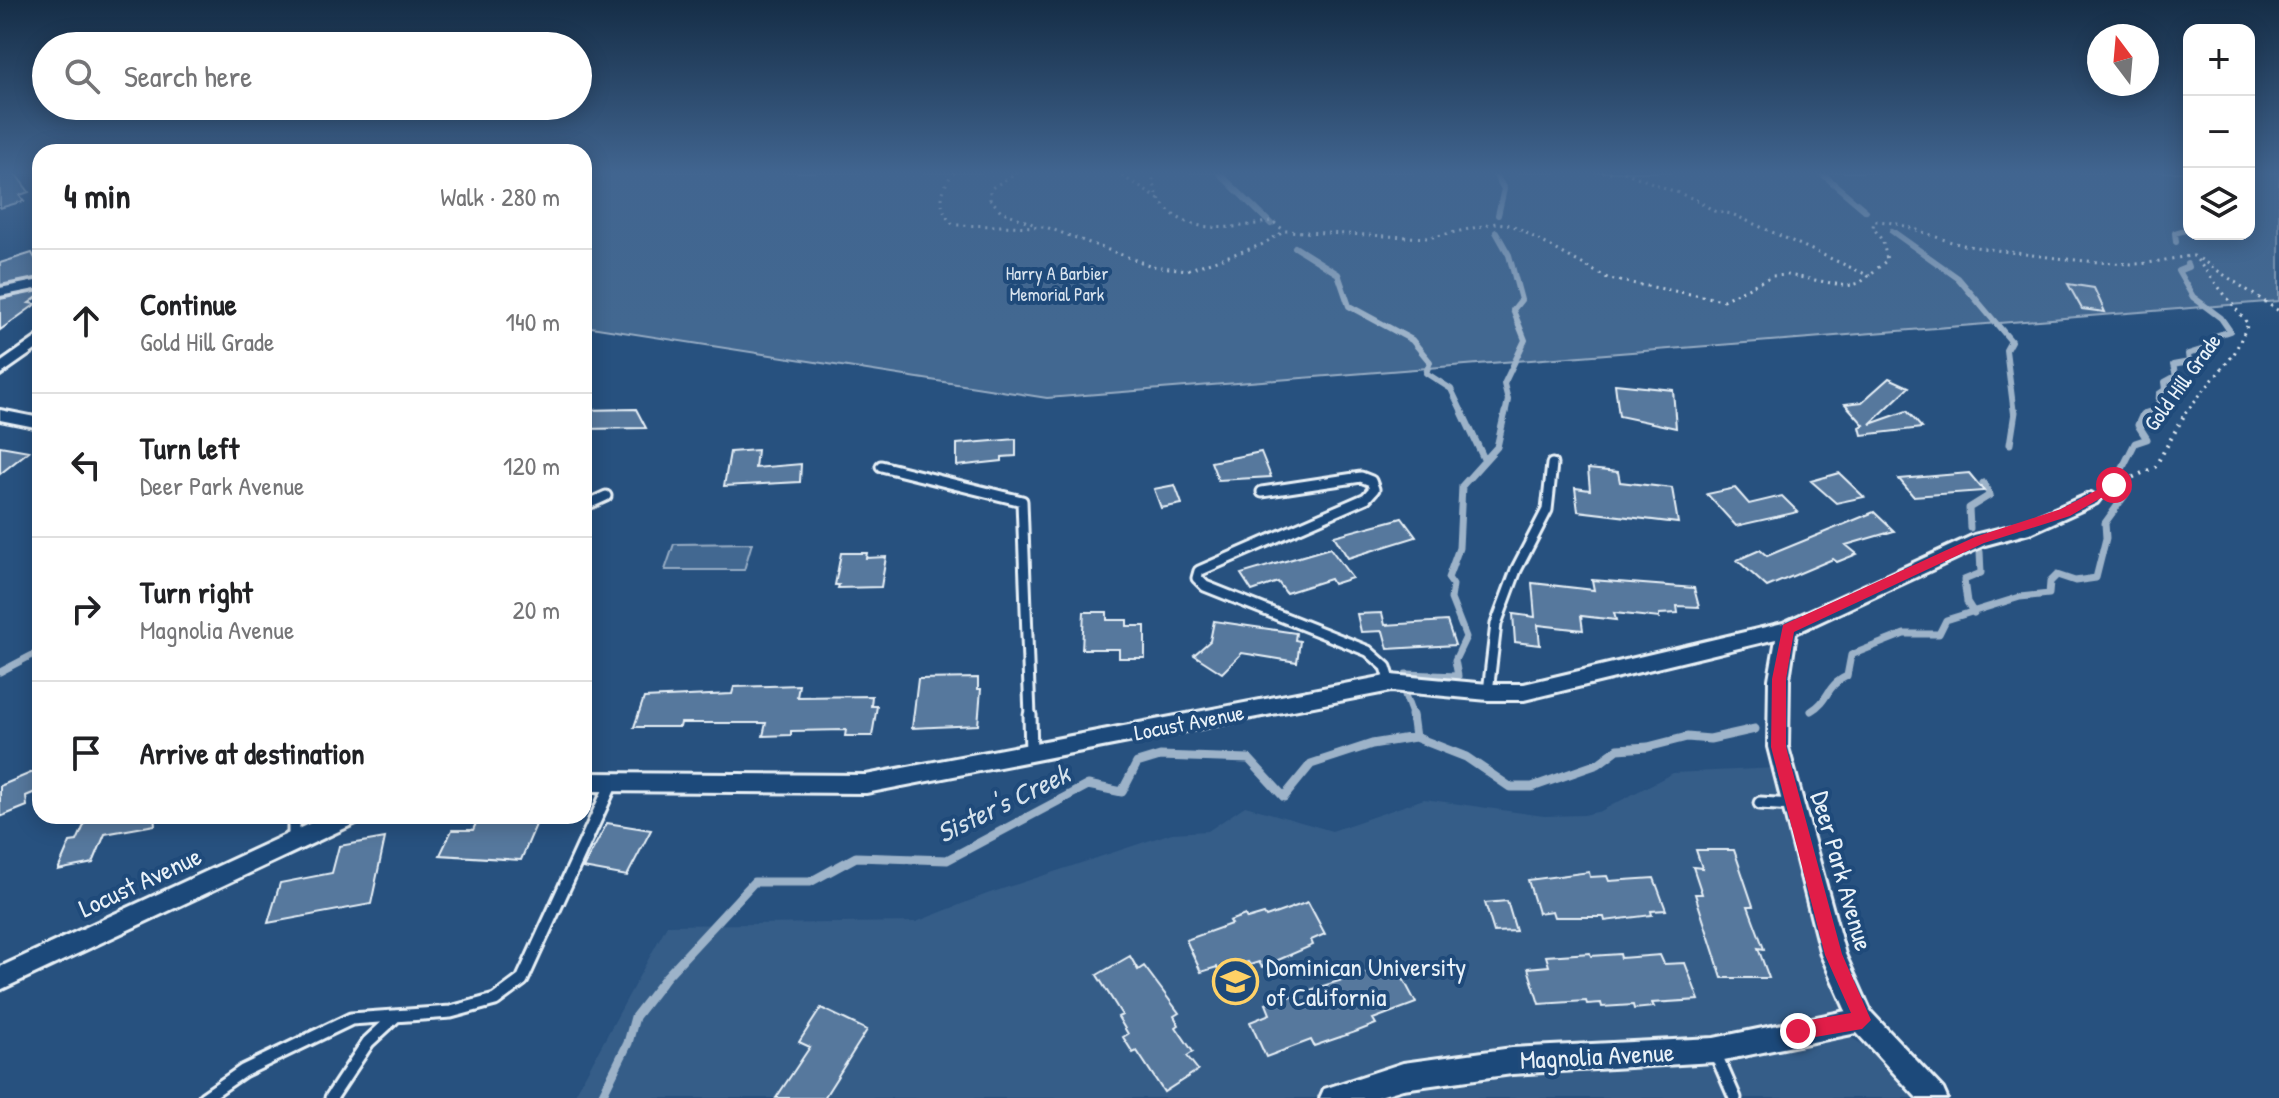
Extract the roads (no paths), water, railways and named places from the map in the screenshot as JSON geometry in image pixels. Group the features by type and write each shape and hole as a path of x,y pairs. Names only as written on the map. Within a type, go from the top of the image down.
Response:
{"street":[{"path":"0,292 32,286"},
{"path":"0,370 32,346"},
{"path":"0,415 32,421"},
{"path":"1787,629 1980,540 2027,528 2091,499"},
{"name":"Locust Avenue","path":"592,782 866,784 1391,683 1488,692 1524,692 1787,629"},
{"name":"Deer Park Avenue","path":"1787,629 1779,679 1778,747 1833,955 1862,1020 1934,1098"},
{"name":"Locust Avenue","path":"0,979 331,824"},
{"name":"Magnolia Avenue","path":"1333,1098 1403,1076 1512,1061 1714,1050 1862,1020"}],"lane":[{"path":"1488,692 1496,624 1516,570 1547,510 1552,464"},
{"path":"881,466 1022,501 1031,753"},
{"path":"1262,492 1361,477 1371,481 1374,489 1366,498 1199,571 1197,578 1205,586 1368,651 1386,667 1391,683"},
{"path":"592,502 606,496"},
{"path":"204,1098 243,1071 351,1019 451,1012 495,1000 522,980 612,783"},
{"path":"1760,803 1794,805"},
{"path":"294,824 294,841"},
{"path":"331,1098 368,1042 395,1017"},
{"path":"1714,1050 1735,1098"}],"waterway":[{"path":"1892,231 1958,278 2011,341 2006,350 2014,414"},
{"name":"Sister's Creek","path":"2176,242 2175,233 2183,231"},
{"path":"1496,232 1509,255 1521,300 1513,310 1525,340 1504,384 1508,400 1505,414"},
{"path":"1295,247 1338,274 1349,306 1412,340 1430,362 1426,373 1451,389 1463,414"},
{"name":"Sister's Creek","path":"2143,414 2158,410 2159,394 2166,389 2165,382 2176,376 2173,365 2189,362 2188,354 2214,346 2212,337 2230,331 2221,318 2193,297 2178,271 2188,267 2187,264"},
{"path":"1462,412 1484,459"},
{"path":"1406,674 1458,676 1455,660 1466,637 1451,599 1453,585 1448,578 1459,548 1462,486 1497,447 1505,412"},
{"path":"2010,444 2015,412"},
{"name":"Sister's Creek","path":"2143,414 2150,412"},
{"name":"Sister's Creek","path":"2123,467 2135,443 2147,439 2138,425 2143,414"},
{"path":"1970,528 1969,508 1990,495 1983,483"},
{"name":"Sister's Creek","path":"1973,612 2020,597 2049,594 2050,582 2057,575 2075,581 2096,578 2106,538 2105,523 2128,491"},
{"path":"1973,612 1967,602 1964,580 1981,573 1980,552"},
{"name":"Sister's Creek","path":"1811,711 1835,684 1847,676 1851,655 1904,634 1939,634 1946,620 1973,612"},
{"path":"0,672 32,655"},
{"path":"1405,695 1413,717"},
{"path":"1412,715 1415,737"},
{"name":"Sister's Creek","path":"1415,737 1466,757 1510,787 1532,787 1598,764 1618,749 1648,747 1687,737 1710,739 1755,729"},
{"name":"Sister's Creek","path":"601,1098 628,1043 635,1017 666,977 754,882 810,882 856,857 947,860 1088,785 1122,792 1137,763 1160,756 1249,759 1284,797 1311,764 1372,744 1415,737"}],"place":[{"name":"Dominican University of California","path":"1235,982"}],"park label":[{"name":"Harry A Barbier Memorial Park","path":"1057,284"}]}
